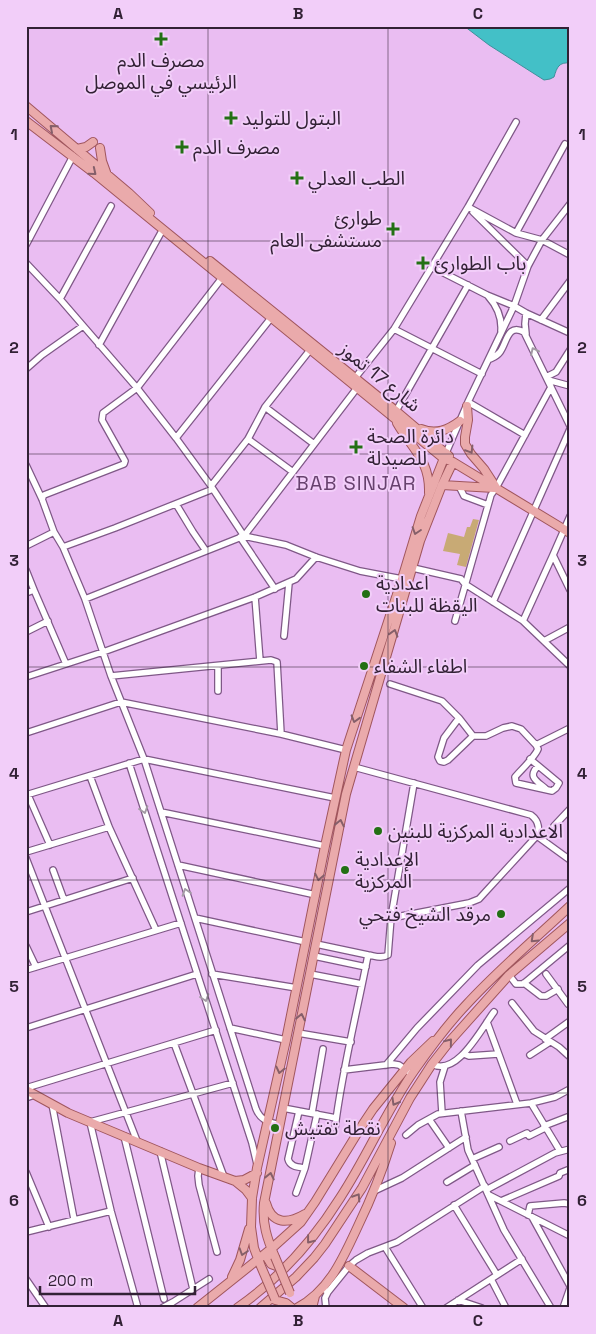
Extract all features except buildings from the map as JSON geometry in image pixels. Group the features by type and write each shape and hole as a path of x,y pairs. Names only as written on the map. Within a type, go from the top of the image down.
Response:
{"main road":[{"name":"شارع 17 تموز","path":"26,106 75,153 163,229 357,388 416,427 445,456"},
{"name":"شارع 17 تموز","path":"27,122 107,174 153,216 355,378 445,456 567,531"},
{"path":"75,153 93,142"},
{"path":"100,148 107,174"},
{"path":"468,404 465,444 496,488"},
{"path":"395,414 402,432 423,461 429,484 428,500"},
{"path":"416,427 426,431 439,432 451,428 460,421"},
{"path":"295,1308 279,1267 272,1259 263,1256 253,1241 251,1220 252,1198 346,750 402,579 420,516 445,456"},
{"path":"295,1308 286,1303 276,1302 263,1256 263,1212 265,1199 346,794 420,541 453,462"},
{"path":"442,485 496,488"},
{"path":"363,694 374,698"},
{"path":"237,1308 277,1276 311,1240 340,1200 412,1074 464,1006 570,906"},
{"path":"260,1308 282,1291 325,1244 362,1188 410,1098 432,1064 462,1027 509,975 570,923"},
{"path":"197,1308 293,1230 309,1211 363,1124 405,1069 422,1050 444,1031"},
{"path":"26,1089 34,1095 90,1122 199,1168 235,1181 252,1198"},
{"path":"295,1308 325,1290 340,1263 374,1191 396,1126"},
{"path":"235,1181 244,1180 257,1170"},
{"path":"265,1199 270,1213 279,1220 294,1220 309,1211"},
{"path":"229,1282 247,1241 251,1220"},
{"path":"349,1266 404,1308"},
{"path":"312,1308 315,1296"}],"street":[{"path":"355,378 394,329 468,207 516,122"},
{"path":"516,233 565,144"},
{"path":"26,245 75,153"},
{"path":"445,456 514,306 528,266 542,240 570,204"},
{"path":"60,299 111,206"},
{"path":"468,207 516,233 542,240 570,255"},
{"path":"468,207 528,266"},
{"path":"99,345 163,229"},
{"path":"26,263 60,299 137,388 176,438 212,488 275,588"},
{"path":"432,267 487,295 570,333"},
{"path":"42,499 44,495 124,464 125,461 102,420 102,415 137,388 222,278"},
{"path":"541,320 570,282"},
{"path":"395,414 468,285"},
{"path":"487,295 494,303 498,312 501,322 501,333"},
{"path":"493,602 570,428 526,334 526,313"},
{"path":"176,438 270,318"},
{"path":"26,369 42,355 83,326"},
{"path":"394,329 482,374"},
{"path":"490,358 500,353 512,331 522,330 526,334"},
{"path":"63,547 176,504 212,488 248,439 265,407 310,350"},
{"path":"547,379 556,372 570,350"},
{"path":"547,379 570,386"},
{"path":"454,621 491,495 551,387"},
{"path":"85,599 242,537 357,388"},
{"path":"468,404 525,435"},
{"path":"265,407 314,444"},
{"path":"248,439 292,472"},
{"path":"26,465 85,599 121,702 144,759 256,1110 260,1118 280,1125"},
{"path":"459,486 464,496 488,505"},
{"path":"176,504 206,551"},
{"path":"523,621 567,531 570,516"},
{"path":"26,546 54,532"},
{"path":"242,537 286,545 360,571 402,579"},
{"path":"554,555 570,590"},
{"path":"26,677 103,652 255,597 296,579 316,557"},
{"path":"413,568 461,579 465,584 523,621 570,666"},
{"path":"26,570 66,664"},
{"path":"284,636 288,583"},
{"path":"26,593 34,590"},
{"path":"255,597 260,661"},
{"path":"26,632 48,622"},
{"path":"544,641 570,627"},
{"path":"112,676 271,660 277,662 281,734"},
{"path":"218,666 218,691"},
{"path":"390,684 442,701 474,736"},
{"path":"26,733 121,702 281,734 346,750"},
{"path":"459,718 444,738 438,757 440,761 448,760 474,736 486,736 512,726 521,729 538,749 536,754 530,759 515,777 516,782 552,791 556,788 559,783 530,759"},
{"path":"536,745 570,728"},
{"path":"50,845 27,795 144,759 335,798"},
{"path":"129,763 256,1155 257,1170"},
{"path":"538,766 532,775 535,780 548,790"},
{"path":"354,767 531,815 535,818 539,827 537,836 478,899 469,903 392,918"},
{"path":"90,776 110,827 156,930"},
{"path":"316,944 380,957 388,955 392,918 414,783"},
{"path":"554,826 570,810"},
{"path":"161,812 325,846"},
{"path":"26,852 110,827"},
{"path":"537,836 570,860"},
{"path":"26,858 137,1141"},
{"path":"178,865 316,895"},
{"path":"53,870 64,900"},
{"path":"26,912 133,878"},
{"path":"386,1065 417,1028 478,966 570,888"},
{"path":"194,918 306,942"},
{"path":"26,970 181,922"},
{"path":"509,975 518,984 524,983 570,945"},
{"path":"26,946 36,967"},
{"path":"335,1128 344,1070 368,955"},
{"path":"314,956 366,967"},
{"path":"26,1028 197,974"},
{"path":"212,974 297,988"},
{"path":"310,974 362,984"},
{"path":"546,974 568,1004"},
{"path":"524,983 541,996 546,996 558,989"},
{"path":"512,1003 534,1031 559,1047 570,1057"},
{"path":"432,1064 438,1067 446,1066 452,1064 464,1054 494,1012"},
{"path":"530,1055 570,1021"},
{"path":"487,1022 516,1104"},
{"path":"230,1028 286,1040"},
{"path":"26,1089 216,1030"},
{"path":"298,1033 351,1042"},
{"path":"174,1043 224,1177"},
{"path":"296,1193 305,1168 323,1049"},
{"path":"464,1054 469,1056 498,1054"},
{"path":"344,1070 396,1064 412,1074"},
{"path":"442,1113 440,1082 446,1066"},
{"path":"138,1308 111,1211 90,1122 232,1083"},
{"path":"406,1135 418,1125 438,1114 530,1103 555,1097 570,1089"},
{"path":"26,1098 34,1095"},
{"path":"530,1103 560,1151"},
{"path":"52,1104 74,1219"},
{"path":"284,1108 336,1118"},
{"path":"299,1111 288,1159 290,1164 305,1168"},
{"path":"461,1111 468,1150 504,1230 551,1308"},
{"path":"510,1141 527,1132 530,1136 544,1127 570,1116"},
{"path":"429,1119 449,1148"},
{"path":"123,1135 164,1298"},
{"path":"374,1191 402,1178 466,1137"},
{"path":"447,1182 474,1162 499,1147"},
{"path":"326,1308 325,1290 362,1256 397,1242 454,1205 487,1190 560,1151 570,1150"},
{"path":"160,1151 193,1289"},
{"path":"199,1168 199,1185 217,1252"},
{"path":"501,1201 551,1180 559,1176 560,1173 570,1169"},
{"path":"26,1172 49,1227"},
{"path":"487,1190 501,1201 570,1236"},
{"path":"563,1308 569,1290 530,1216 530,1206 570,1204"},
{"path":"454,1205 497,1275"},
{"path":"26,1232 111,1211"},
{"path":"385,1247 423,1308"},
{"path":"446,1308 522,1259"},
{"path":"26,1278 46,1308"},
{"path":"162,1308 209,1279"},
{"path":"490,1279 506,1308"},
{"path":"458,1300 482,1308"}],"shaded area":[{"path":"464,26 570,26 570,63 561,64 557,68 554,77 544,80 489,45"},
{"path":"473,519 479,520 466,567 457,565 460,554 443,551 448,533 464,537 467,527 470,527"}],"place":[{"name":"مصرف الدم الرئيسي في الموصل","path":"161,39"},
{"name":"البتول للتوليد","path":"231,118"},
{"name":"مصرف الدم","path":"182,147"},
{"name":"الطب العدلي","path":"297,178"},
{"name":"طوارئ مستشفى العام","path":"393,229"},
{"name":"باب الطوارئ","path":"423,263"},
{"name":"دائرة الصحة للصيدلة","path":"356,447"},
{"name":"اعدادية اليقظة للبنات","path":"366,594"},
{"name":"اطفاء الشفاء","path":"364,666"},
{"name":"الاعدادية المركزية للبنين","path":"378,831"},
{"name":"الإعدادية المركزية","path":"345,870"},
{"name":"مرقد الشيخ فتحي","path":"501,914"},
{"name":"نقطة تفتيش","path":"275,1128"}],"district":[{"name":"BAB SINJAR","path":"356,483"}]}
